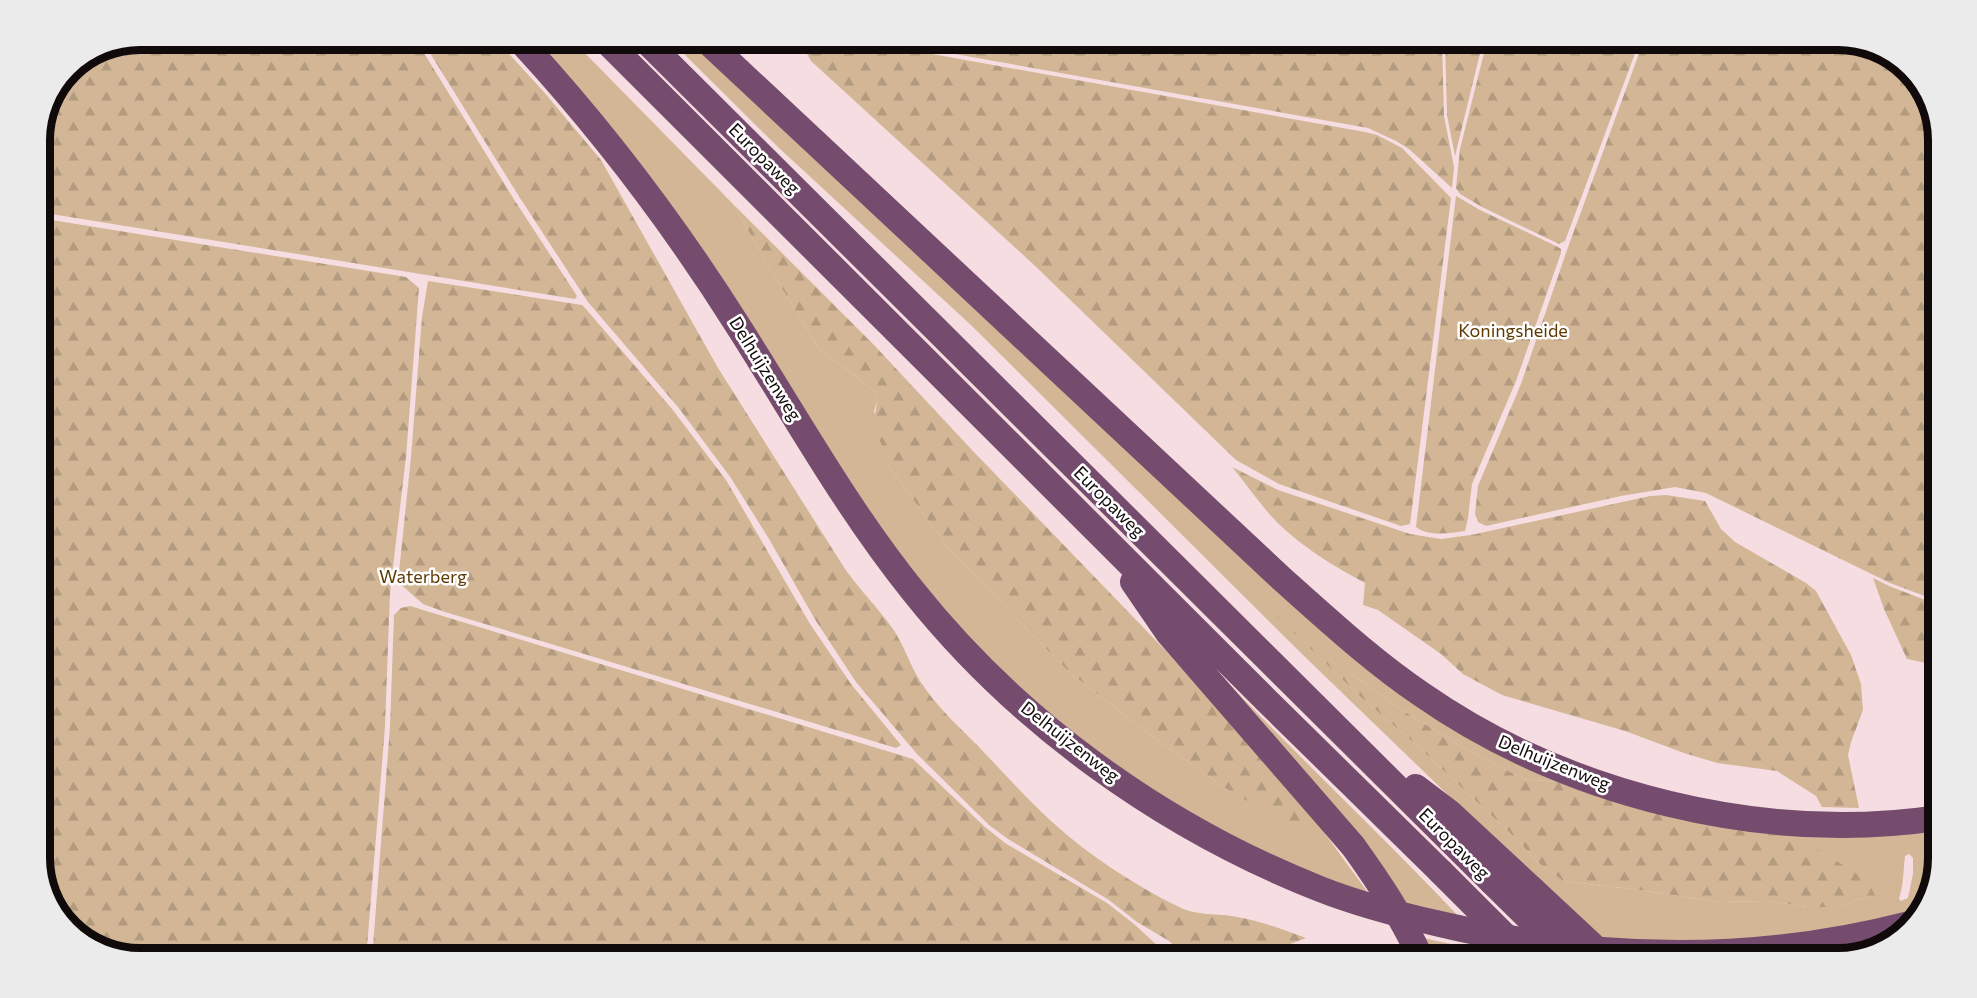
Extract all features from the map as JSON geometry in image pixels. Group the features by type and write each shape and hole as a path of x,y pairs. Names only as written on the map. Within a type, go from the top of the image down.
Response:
{"highway":[{"name":"Delhuijzenweg","path":"528,50 616,154 693,258 849,503 886,556 915,594 979,665 1019,703 1070,746 1142,797 1248,856 1323,890 1418,919 1523,942 1577,949"},
{"name":"Europaweg","path":"615,50 1518,949"},
{"name":"Europaweg","path":"655,50 1560,949"},
{"name":"Delhuijzenweg","path":"716,50 1282,579 1379,664 1457,718 1528,755 1576,775 1681,807 1785,823 1887,823 1928,819"},
{"path":"1093,525 1168,633 1353,846 1397,911 1415,949"},
{"path":"1338,729 1449,812 1596,949"},
{"name":"Delhuijzenweg","path":"1757,949 1808,945 1896,927"}],"green space":[{"path":"422,50 515,201 577,296 575,299 50,214 50,134 56,105 65,89 89,65 105,56 122,51"},
{"path":"428,50 506,50 601,160 718,368 845,569 893,629 920,681 947,715 1032,803 1065,834 1096,857 1128,879 1179,907 1193,912 1255,921 1306,938 1279,949 1178,949 1109,900 1008,839 989,825 917,754 856,682 816,621 731,478 678,407 588,302"},
{"path":"543,50 582,50 733,204 819,349 873,391 877,401 874,411 888,465 949,549 1069,672 1153,737 1222,786 1315,820 1369,894 1296,867 1195,816 1109,761 1020,690 945,613 891,545"},
{"path":"680,50 700,50 1291,603 1567,783 1524,779 1467,750 1402,710 1352,674 1223,564 1364,700 1413,742 1508,831 1542,866 1563,881 1718,902 1768,901 1807,907 1838,907 1860,899 1875,897 1793,834 1928,829 1926,876 1912,909 1909,913 1854,925 1745,941 1602,940 1303,655 972,326 779,148","holes":["1909,854 1913,858 1913,874 1908,898 1901,901 1899,899 1905,856"]},
{"path":"806,50 910,50 1365,132 1377,135 1402,148 1451,198 1410,524 1401,526 1279,484 1236,460 1032,263 811,61"},
{"path":"933,50 1442,50 1444,116 1454,167 1452,188 1409,149 1368,128"},
{"path":"1445,50 1481,50 1455,156 1447,115"},
{"path":"1485,50 1636,50 1565,241 1559,244 1460,194 1456,188 1460,149"},
{"path":"1640,50 1855,51 1877,59 1897,72 1912,89 1918,100 1926,122 1927,134 1928,597 1890,583 1706,493 1675,487 1621,496 1486,526 1478,522 1475,514 1478,486 1521,384"},
{"name":"Koningsheide","path":"1456,196 1558,247 1561,253 1516,381 1472,484 1465,531 1433,533 1416,527"},
{"path":"733,204 874,345 1165,650 1283,780 1315,820 1305,826 1278,819 1222,786 1153,737 1069,672 949,549 888,465 874,422 877,401 873,391 819,349"},
{"path":"50,220 406,277 419,288 406,457 390,592 385,727 367,949 128,948 89,933 65,909 54,887 50,864"},
{"name":"Waterberg","path":"428,281 582,305 672,409 726,480 810,624 851,684 901,745 896,748 445,612 423,604 398,582 422,317"},
{"path":"1232,467 1278,490 1410,534 1441,539 1471,535 1650,496 1666,495 1705,501 1721,529 1735,542 1816,591 1851,655 1861,684 1863,710 1848,755 1859,808 1822,807 1816,796 1777,771 1717,763 1684,753 1625,731 1502,695 1463,674 1441,654 1378,610 1363,605 1365,583 1322,558 1283,528"},
{"path":"1225,559 1235,563 1352,674 1402,710 1467,750 1524,779 1567,783 1793,834 1867,880 1876,897 1860,899 1838,907 1807,907 1768,901 1718,902 1563,881 1542,866 1413,742 1364,700 1222,564"},
{"path":"1873,578 1928,601 1928,662 1907,659 1884,609"},
{"path":"410,606 913,759 1005,843 1107,903 1161,949 373,949 390,727 394,615 401,608"},
{"path":"1212,666 1399,855 1461,919 1402,903"},
{"path":"1423,938 1474,949 1428,949"},
{"path":"1324,946 1346,949 1303,949"}]}
